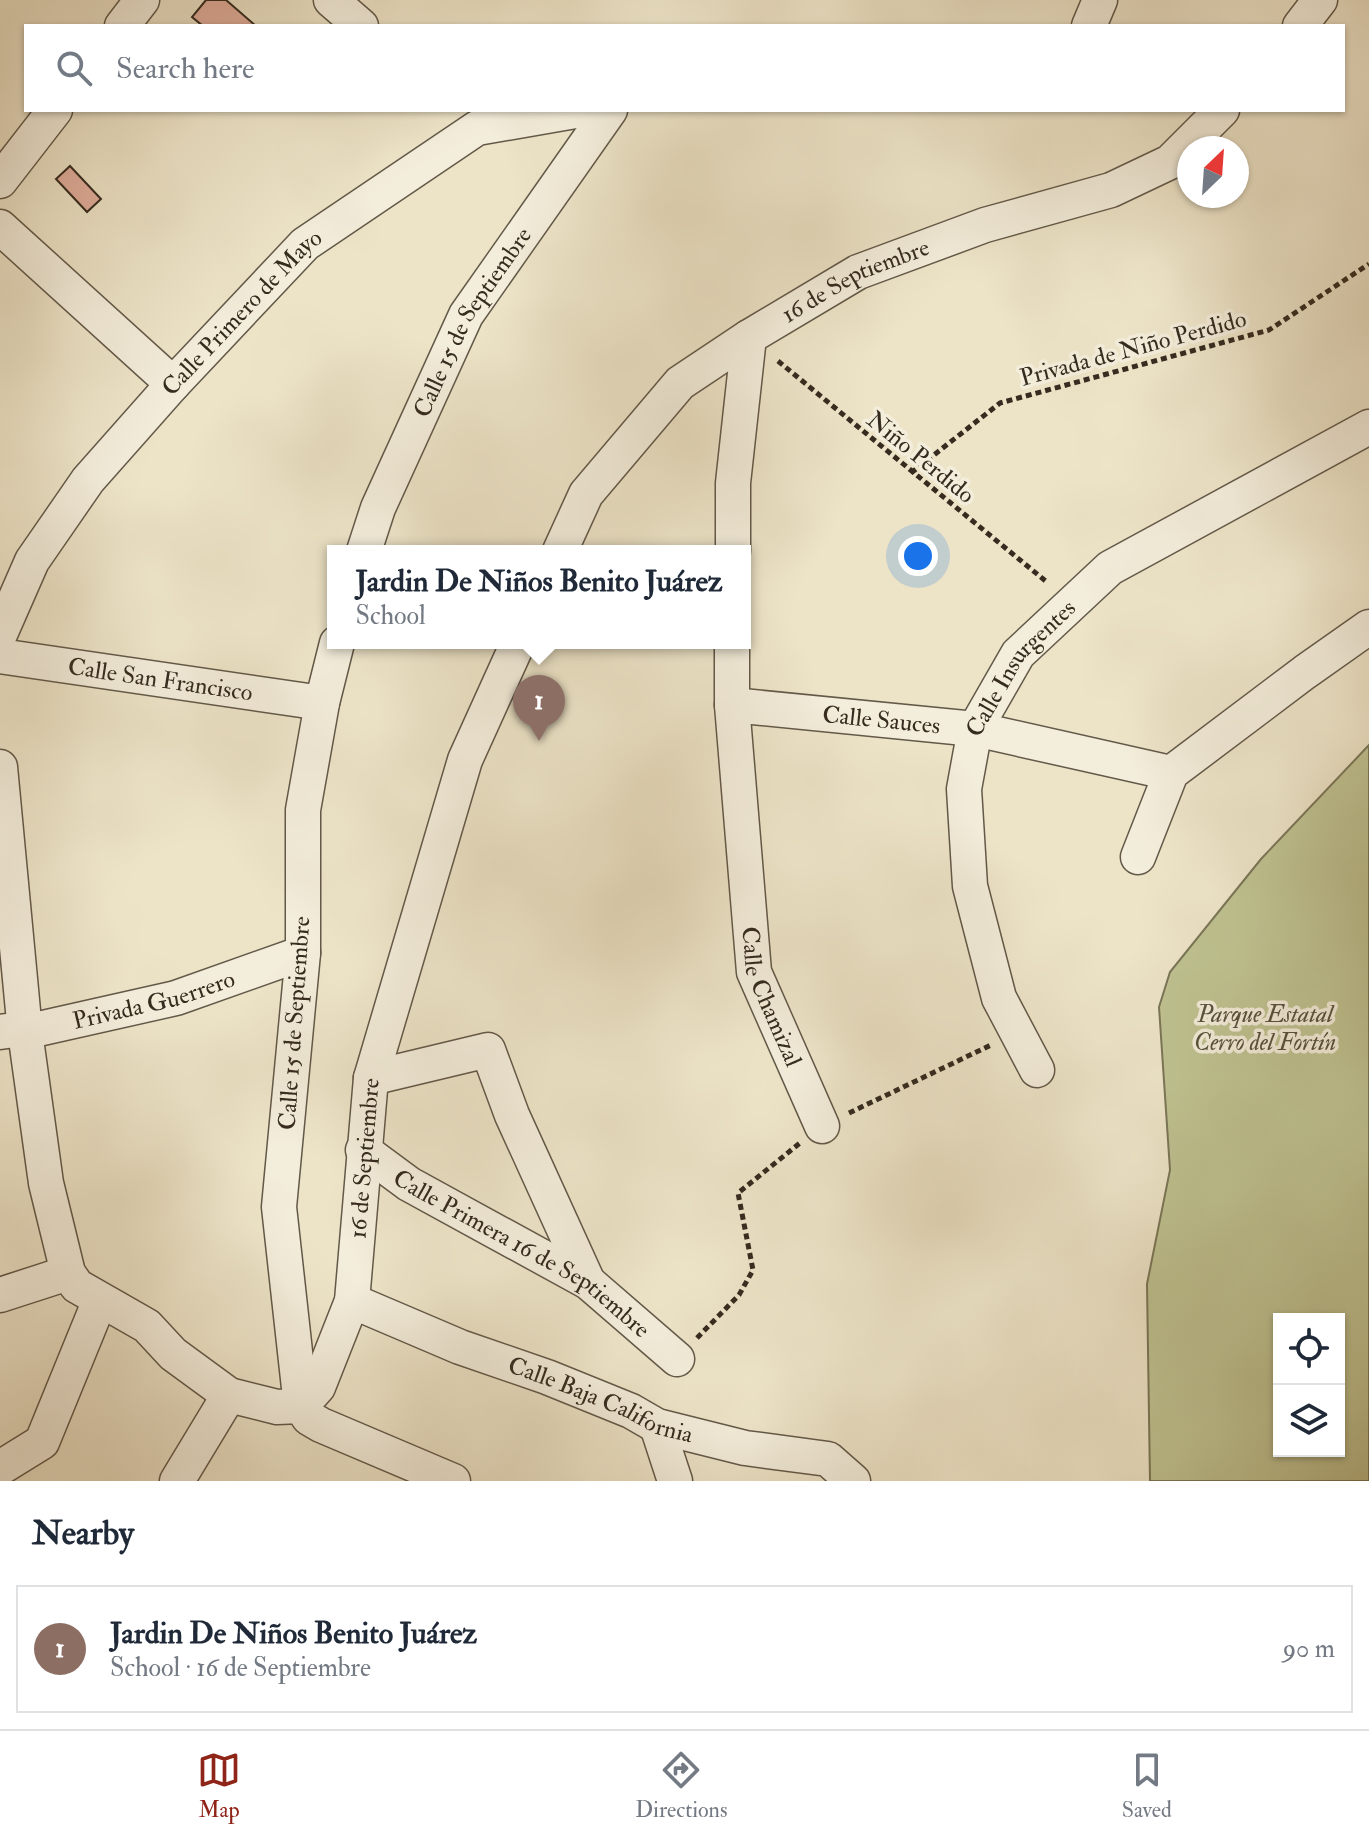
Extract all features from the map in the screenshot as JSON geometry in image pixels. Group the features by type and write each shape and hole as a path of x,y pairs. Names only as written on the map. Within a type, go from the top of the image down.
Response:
{"street":[{"path":"124,24 142,0"},
{"path":"331,0 359,24"},
{"path":"1090,24 1100,0"},
{"path":"1302,24 1320,0"},
{"path":"0,181 53,112"},
{"name":"Calle Primero de Mayo","path":"0,634 32,561 88,480 173,384 305,244 466,119 555,112"},
{"name":"Calle 15 de Septiembre","path":"366,545 378,508 466,315 609,112"},
{"name":"16 de Septiembre","path":"563,545 586,494 680,383 749,337 858,272 985,225 1111,190 1170,162 1220,112"},
{"path":"0,227 173,384"},
{"path":"733,545 733,483 749,337"},
{"name":"Calle Insurgentes","path":"1037,1070 999,998 970,886 964,789 975,729 1018,654 1110,568 1369,427"},
{"path":"1138,857 1171,773 1369,627"},
{"name":"Calle 15 de Septiembre","path":"301,1406 279,1207 303,953 303,810 322,703 336,649"},
{"name":"16 de Septiembre","path":"301,1406 318,1387 352,1301 371,1078 465,760 515,649"},
{"name":"Calle Chamizal","path":"732,649 732,705 754,972 822,1126"},
{"name":"Calle San Francisco","path":"0,656 322,703"},
{"name":"Calle Sauces","path":"732,705 975,729 1171,773"},
{"path":"0,767 12,1032 68,1273 77,1286 147,1326 173,1354 229,1395 277,1407 301,1406 309,1418 321,1425 453,1481"},
{"name":"Privada Guerrero","path":"12,1032 176,998 303,953"},
{"path":"371,1078 488,1050 512,1115 588,1282"},
{"name":"Calle Primera 16 de Septiembre","path":"363,1150 409,1184 588,1282 677,1359"},
{"path":"0,1295 68,1273"},
{"path":"0,1468 42,1442 100,1300"},
{"name":"Calle Baja California","path":"352,1301 460,1347 631,1411 657,1426 745,1448 828,1459 853,1481"},
{"path":"177,1481 229,1395"},
{"path":"657,1426 675,1481"}],"path":[{"name":"Privada de Niño Perdido","path":"911,473 1000,403 1269,330 1369,264"},
{"name":"Niño Perdido","path":"749,337 1072,603"},
{"path":"677,1359 739,1295 753,1270 738,1193 822,1126 1018,1033"}],"green space":[{"name":"Parque Estatal Cerro del Fortín","path":"1369,745 1369,1481 1150,1481 1147,1284 1170,1170 1159,1007 1170,972 1261,859"}],"building":[{"path":"206,0 226,0 254,24 201,24 192,17"},
{"path":"70,166 101,199 87,212 56,179"}],"place":[{"name":"Jardin De Niños Benito Juárez","path":"539,741"}]}
